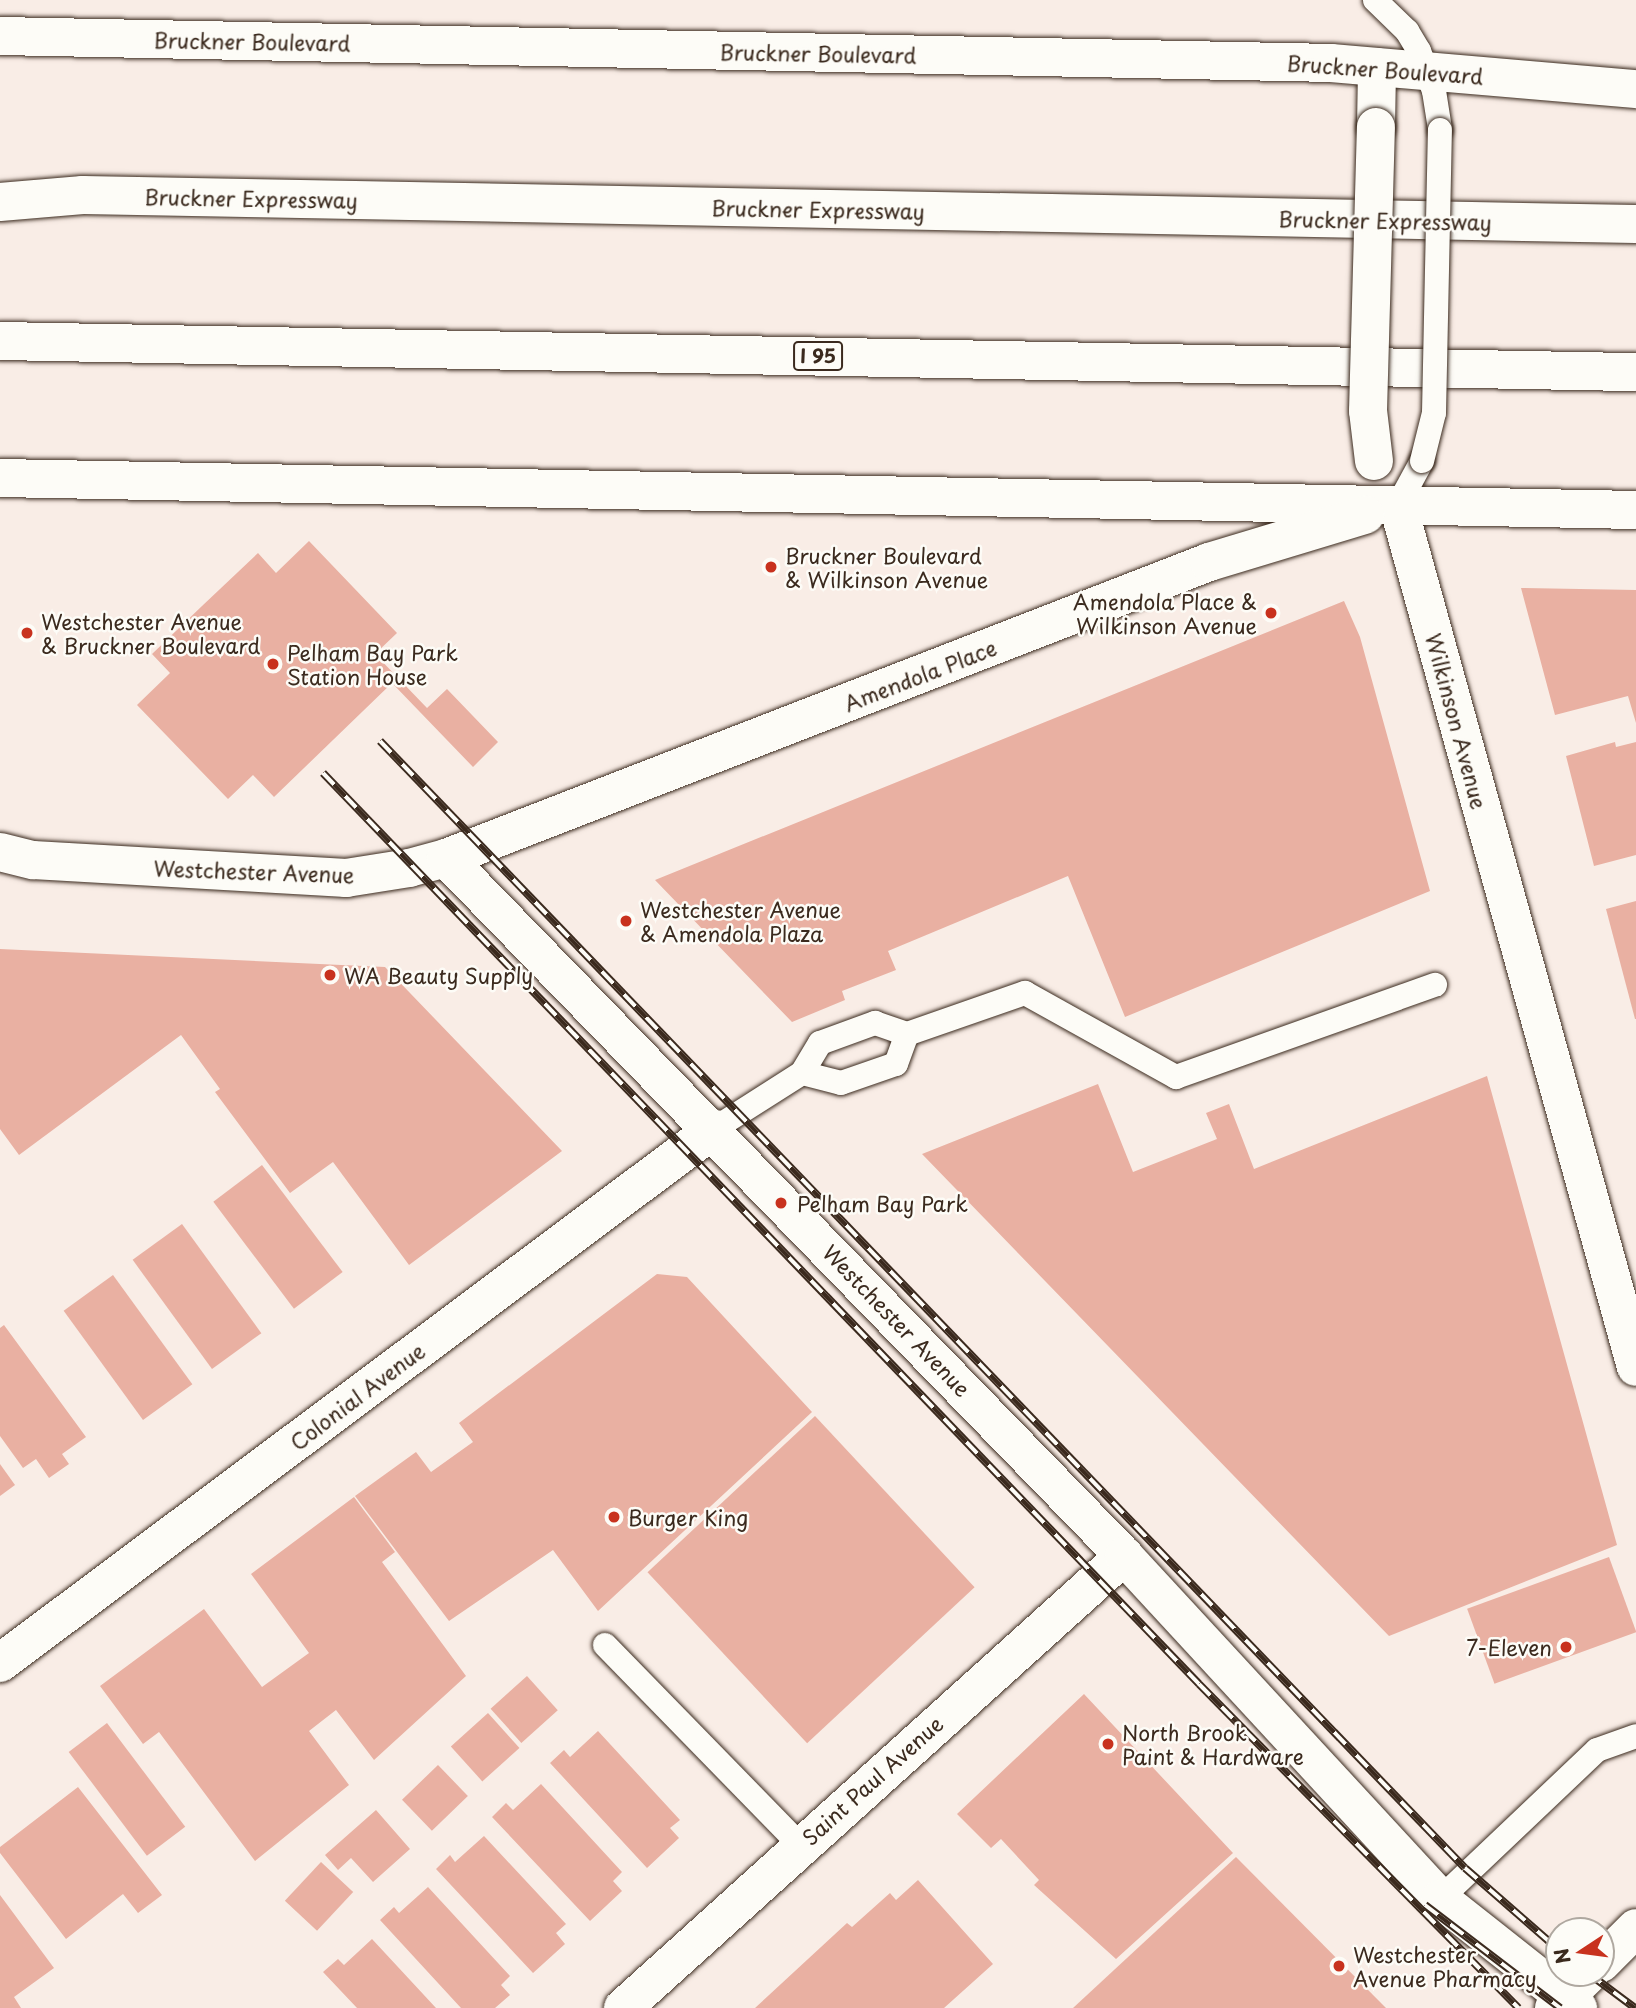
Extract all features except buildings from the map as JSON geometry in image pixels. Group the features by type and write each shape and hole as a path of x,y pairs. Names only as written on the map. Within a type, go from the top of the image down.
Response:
{"main road":[{"name":"Bruckner Boulevard","path":"0,36 1377,67 1636,89"},
{"name":"Wilkinson Avenue","path":"1377,67 1368,411 1374,461 1377,474 1398,505 1636,1367"},
{"path":"0,187 83,195"},
{"name":"Bruckner Expressway","path":"0,202 83,195 1636,224"},
{"name":"I 95","path":"0,341 1636,372"},
{"path":"0,478 1636,510"},
{"name":"Amendola Place","path":"446,859 1197,566 1398,505"},
{"name":"Westchester Avenue","path":"0,852 33,860 346,878 446,859 714,1129 1124,1556 1440,1899 1572,1996"},
{"name":"Colonial Avenue","path":"0,1663 714,1129"},
{"name":"Saint Paul Avenue","path":"623,2008 800,1845 1124,1556"},
{"path":"1615,1949 1636,1928"}],"lane":[{"path":"1375,0 1407,31 1428,71 1440,130 1434,413 1422,461 1398,505"},
{"path":"714,1129 802,1073 820,1043 875,1023 907,1034 1025,993 1176,1077 1435,985"},
{"path":"802,1073 841,1083 896,1064 907,1034"},
{"path":"605,1645 800,1845"},
{"path":"1440,1899 1597,1749 1636,1736"}],"railway":[{"path":"380,741 1465,1868 1545,1938"},
{"path":"323,773 1199,1684 1518,2008"},
{"path":"1425,1905 1560,2008"},
{"path":"1607,1987 1635,2008"}],"place":[{"name":"Bruckner Boulevard & Wilkinson Avenue","path":"771,567"},
{"name":"Amendola Place & Wilkinson Avenue","path":"1271,613"},
{"name":"Westchester Avenue & Bruckner Boulevard","path":"27,633"},
{"name":"Pelham Bay Park Station House","path":"273,664"},
{"name":"Westchester Avenue & Amendola Plaza","path":"626,921"},
{"name":"WA Beauty Supply","path":"330,975"},
{"name":"Pelham Bay Park","path":"781,1203"},
{"name":"Burger King","path":"614,1517"},
{"name":"7-Eleven","path":"1566,1647"},
{"name":"North Brook Paint & Hardware","path":"1108,1744"},
{"name":"Westchester Avenue Pharmacy","path":"1339,1966"}]}
